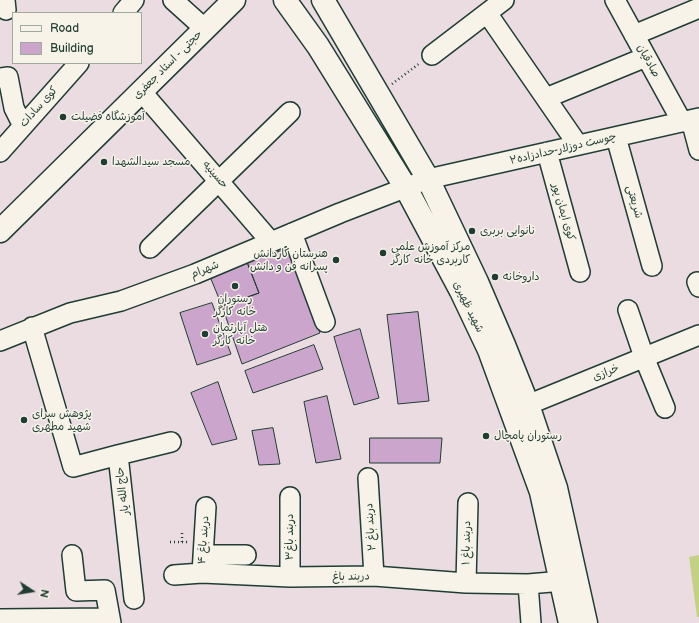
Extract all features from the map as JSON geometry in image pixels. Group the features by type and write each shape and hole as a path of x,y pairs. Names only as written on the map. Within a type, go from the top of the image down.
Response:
{"main road":[{"name":"حجتی - استاد جعفری","path":"3,222 234,0"},
{"name":"شهید ظهیری","path":"285,0 318,46 406,188 461,291 489,350 520,408 556,488 568,581 570,623"},
{"name":"شهید ظهیری","path":"323,0 428,179 477,282 504,345 520,408"},
{"name":"شهید ظهیری","path":"568,581 586,623"}],"street":[{"path":"124,12 134,0"},
{"path":"173,0 204,28"},
{"path":"432,55 504,0"},
{"name":"صادقیان","path":"614,0 646,57 691,120 699,150"},
{"path":"634,35 699,8"},
{"path":"487,13 578,145"},
{"path":"546,98 646,57"},
{"name":"کوی سادات","path":"0,152 77,64"},
{"path":"0,78 8,77 14,108 23,126"},
{"name":"حسینیه","path":"141,91 271,242"},
{"path":"150,248 290,112"},
{"name":"چوست دوزلار-حدادزاده۲","path":"406,188 428,179 691,120"},
{"name":"شریعتی","path":"616,137 652,266"},
{"name":"کوی ایمان پور","path":"547,152 580,272"},
{"name":"شهرام","path":"0,341 70,313 121,301 195,274 292,233 406,188"},
{"path":"292,233 325,322"},
{"path":"628,310 644,357 665,408"},
{"name":"حاج الله یار","path":"32,327 73,467 118,455 134,599"},
{"name":"خرازی","path":"520,408 699,335"},
{"path":"118,455 171,442"},
{"name":"دربند باغ ۲","path":"368,478 374,576"},
{"name":"دربند باغ۳","path":"290,497 290,577"},
{"name":"دربند باغ ۱","path":"466,583 468,503"},
{"name":"دربند باغ ۴","path":"202,574 206,507"},
{"path":"0,619 110,621 105,590 76,591 72,555"},
{"path":"203,555 246,555"},
{"name":"دربند باغ","path":"174,575 202,574 290,577 374,576 466,583 528,584 568,581"},
{"path":"528,584 531,623"}],"path":[{"path":"378,94 432,55"},
{"path":"182,530 182,542"}],"green space":[{"path":"699,555 699,617 697,617 689,557"}],"building":[{"path":"288,249 320,333 242,364 222,306 259,293 247,262"},
{"name":"رستوران خانه کارگر","path":"247,262 259,293 222,306 211,279"},
{"name":"هتل آپارتمان خانه کارگر","path":"212,303 231,354 197,365 180,313"},
{"path":"418,312 429,401 398,404 387,315"},
{"path":"360,329 379,398 354,405 334,337"},
{"path":"314,345 323,369 253,393 245,371"},
{"path":"218,382 237,439 212,445 191,393"},
{"path":"327,396 341,459 316,463 304,402"},
{"path":"273,428 280,464 259,465 252,431"},
{"path":"370,438 442,438 440,463 370,463"}],"place":[{"name":"آموزشگاه فضیلت","path":"63,117"},
{"name":"مسجد سیدالشهدا","path":"104,162"},
{"name":"نانوایی بربری","path":"472,231"},
{"name":"مرکز آموزش علمی کاربردی خانه کارگر","path":"383,253"},
{"name":"هنرستان کاردانش پسرانه فن و دانش","path":"336,260"},
{"name":"داروخانه","path":"495,277"},
{"name":"رستوران خانه کارگر","path":"235,286"},
{"name":"هتل آپارتمان خانه کارگر","path":"205,334"},
{"name":"پژوهش سرای شهید مطهری","path":"24,420"},
{"name":"رستوران پامچال","path":"486,436"}]}
